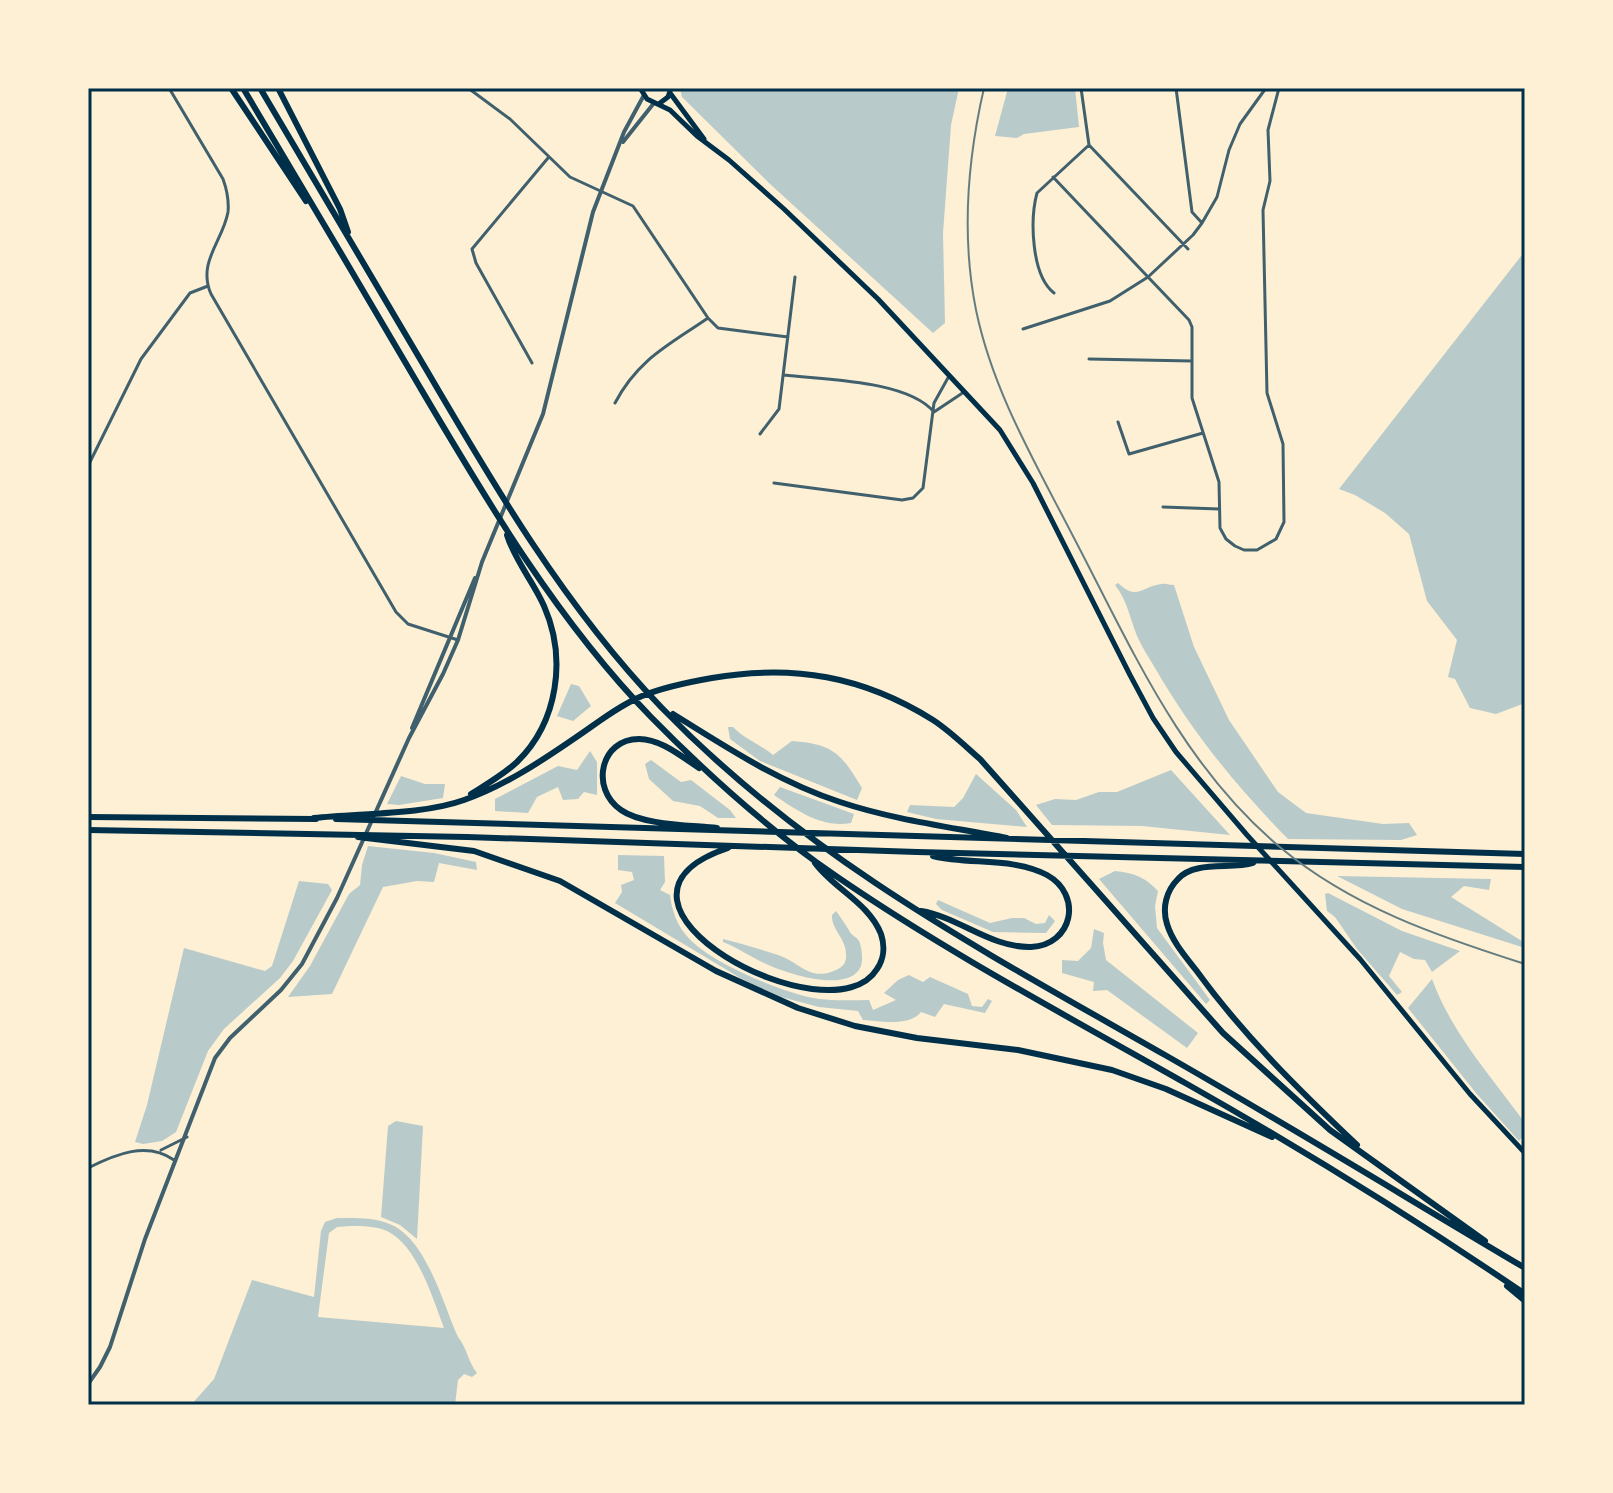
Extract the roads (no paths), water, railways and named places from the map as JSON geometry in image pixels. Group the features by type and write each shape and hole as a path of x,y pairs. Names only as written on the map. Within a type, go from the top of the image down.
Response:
{"highway":[{"path":"231,88 291,182 321,219"},
{"path":"243,88 505,527 551,596 632,696 713,778 837,876 957,953 1294,1146 1525,1294"},
{"path":"260,88 484,468 534,545 594,629 646,690 714,758 772,810 915,911 1308,1136 1525,1268"},
{"path":"278,88 340,209 352,243"},
{"path":"461,802 507,770 531,746 548,714 555,683 555,642 548,619 512,552 505,527"},
{"path":"88,817 362,817 431,808 461,802 496,787 544,760 642,696 690,682 750,672 834,677 886,694 935,721 980,759 1223,1033 1330,1130 1514,1262"},
{"path":"661,706 761,769 838,801 882,814 1026,842"},
{"path":"713,778 670,750 638,739 620,745 608,756 602,770 602,786 608,798 620,810 636,818 756,833"},
{"path":"362,817 387,821 1026,842 1525,854"},
{"path":"88,830 335,834 474,851 560,881 716,971 798,1008 855,1026 917,1038 1018,1050 1112,1070 1166,1089 1294,1146"},
{"path":"380,838 1525,867"},
{"path":"735,846 693,864 680,882 677,903 689,929 707,946 785,983 834,992 849,990 866,982 880,963 883,948 877,926 866,911 825,876 811,857"},
{"path":"915,911 938,914 1004,943 1032,947 1060,935 1070,912 1065,891 1054,879 1036,870 946,859 917,852"},
{"path":"1259,861 1239,868 1197,869 1180,876 1170,889 1165,906 1167,923 1174,940 1207,986 1271,1062 1368,1155"},
{"path":"1493,1272 1525,1301"}],"main road":[{"path":"657,103 670,90 705,140"},
{"path":"643,91 759,186 878,299 1000,430 1033,483 1153,718 1191,772 1385,987 1496,1124 1525,1153"}],"street":[{"path":"169,88 223,179 227,192 227,216 209,257 208,286 396,612 408,624 458,640"},
{"path":"468,88 510,119 570,177 633,206 708,318 718,328 788,337"},
{"path":"1081,88 1089,145 1188,249"},
{"path":"1176,88 1192,212 1202,223"},
{"path":"1023,329 1110,301 1148,277 1183,245 1202,223 1217,197 1229,150 1240,124 1266,88"},
{"path":"1053,177 1189,320 1192,334 1192,398 1219,482 1219,523 1232,544 1244,550 1257,550 1271,544 1283,529 1283,444 1267,393 1263,210 1270,181 1268,130 1279,88"},
{"path":"409,738 458,640 482,562 548,398 585,235 643,91"},
{"path":"621,144 657,103"},
{"path":"1054,293 1045,286 1034,248 1037,193 1089,145"},
{"path":"532,363 476,263 472,249 548,158"},
{"path":"760,434 779,409 795,277"},
{"path":"88,466 141,359 190,293 208,286"},
{"path":"615,403 626,381 642,363 708,318"},
{"path":"1089,359 1192,361"},
{"path":"784,375 899,390 920,398 934,412"},
{"path":"774,483 902,500 913,498 923,488 937,397 950,375"},
{"path":"934,412 965,391"},
{"path":"1118,422 1129,454 1203,433"},
{"path":"1163,507 1219,509"},
{"path":"88,1384 110,1347 145,1239 187,1137 208,1075 221,1049 281,990 302,964 315,941 409,738 478,573"},
{"path":"88,1168 120,1154 161,1150 187,1137"},
{"path":"170,1147 180,1154"},
{"path":"161,1150 176,1162"}],"railway":[{"path":"984,88 973,143 967,226 971,282 984,340 1004,399 1031,455 1162,704 1215,781 1246,816 1308,869 1397,918 1525,964"}]}
